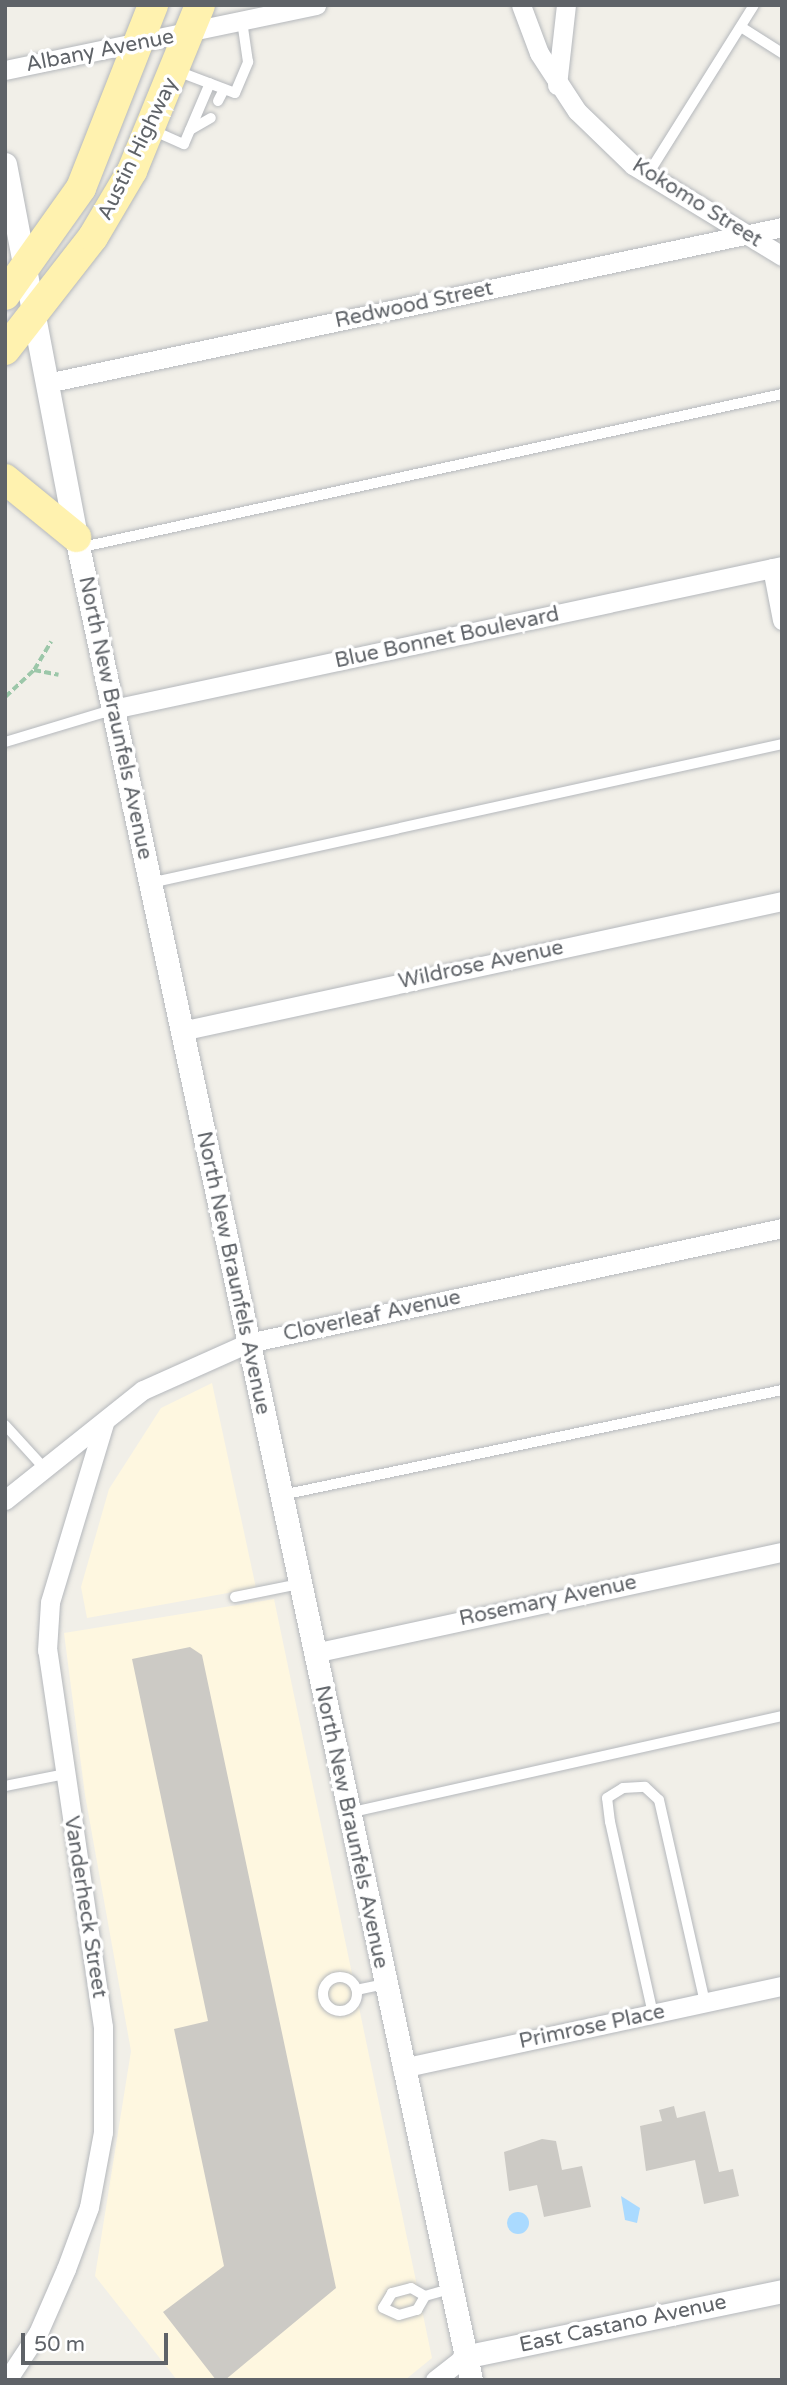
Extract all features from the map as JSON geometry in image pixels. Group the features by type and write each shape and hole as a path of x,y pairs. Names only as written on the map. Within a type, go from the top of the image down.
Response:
{"main road":[{"name":"Austin Highway","path":"5,295 28,267 81,188 142,42 153,5"},
{"name":"Austin Highway","path":"5,350 36,316 93,237 150,129 177,71 197,18"},
{"path":"5,479 77,542"}],"street":[{"name":"Albany Avenue","path":"5,70 142,42 197,18 242,21 316,5"},
{"name":"Kokomo Street","path":"521,5 557,86 648,174 782,256"},
{"path":"557,86 566,5"},
{"name":"North New Braunfels Avenue","path":"5,164 28,267 77,542 471,2380"},
{"name":"Redwood Street","path":"47,383 782,227"},
{"path":"777,567 782,620"},
{"name":"Blue Bonnet Boulevard","path":"113,709 777,567"},
{"name":"Wildrose Avenue","path":"181,1031 782,901"},
{"name":"Cloverleaf Avenue","path":"5,1500 46,1471 165,1376 248,1343 782,1228"},
{"name":"Vanderheck Street","path":"7,2380 38,2333 66,2269 89,2207 103,2132 103,2026 47,1650 50,1602 104,1423"},
{"name":"Rosemary Avenue","path":"314,1653 782,1552"},
{"name":"Primrose Place","path":"402,2068 782,1986"},
{"name":"East Castano Avenue","path":"464,2357 782,2291"},
{"path":"435,2380 464,2357"}],"lane":[{"path":"648,174 754,5"},
{"path":"177,71 234,93 247,62 242,21"},
{"path":"741,27 782,53"},
{"path":"150,129 184,144 211,83"},
{"path":"219,101 224,89"},
{"path":"190,130 211,118"},
{"path":"77,542 782,394"},
{"path":"5,743 113,709"},
{"path":"150,883 782,744"},
{"path":"280,1496 782,1390"},
{"path":"5,1425 46,1471"},
{"path":"235,1597 299,1584"},
{"path":"348,1813 782,1716"},
{"path":"5,1786 65,1774"},
{"path":"653,2014 610,1822 607,1798 623,1788 645,1787 659,1800 705,2003"},
{"path":"361,1989 384,1984"},
{"path":"425,2296 450,2289"}],"path":[{"path":"5,697 34,670 51,642"},
{"path":"34,670 59,674"}],"shaded area":[{"path":"212,1383 256,1588 87,1618 81,1587 109,1489 161,1408"},
{"path":"274,1599 432,2358 405,2380 177,2380 95,2276 131,2051 85,1795 64,1633"}],"water":[{"path":"621,2196 640,2208 637,2223 625,2220"},
{"path":"514,2212 522,2212 529,2219 529,2227 522,2234 514,2234 507,2227 507,2219"}],"building":[{"path":"190,1647 202,1655 336,2288 225,2380 216,2380 163,2312 224,2266 174,2029 208,2021 132,1659"},
{"path":"674,2106 677,2118 705,2111 719,2172 733,2169 739,2196 704,2204 695,2160 646,2171 640,2126 662,2121 659,2110"},
{"path":"542,2139 556,2141 562,2170 582,2166 591,2207 544,2217 537,2185 509,2191 504,2152"}]}
